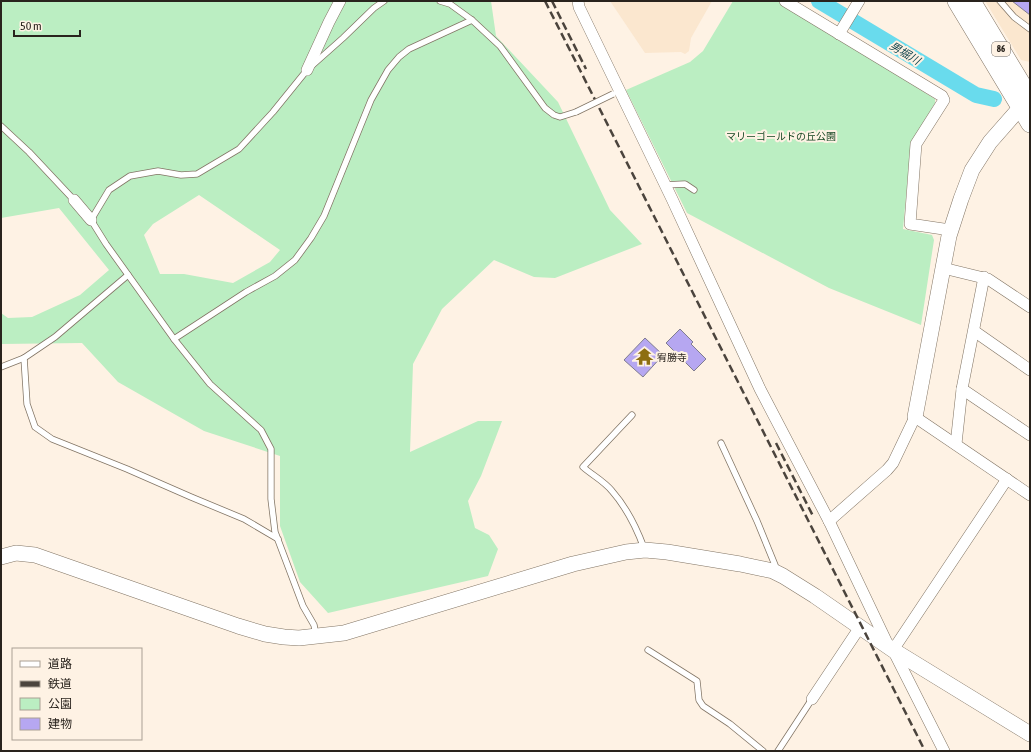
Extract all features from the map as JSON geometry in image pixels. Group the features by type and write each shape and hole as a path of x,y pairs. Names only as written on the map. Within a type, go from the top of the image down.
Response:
{"main road":[{"name":"86","path":"956,1 1027,101"},
{"name":"86","path":"972,1 1027,101 1030,124"}],"street":[{"path":"307,70 340,1"},
{"path":"578,1 579,7 616,92 665,185 760,389 829,521 891,649 944,751"},
{"path":"785,1 841,31 942,96 944,100 916,144 910,224 950,230"},
{"path":"841,31 857,5"},
{"path":"829,521 893,463 915,417 950,230 972,170 990,142 1027,101"},
{"path":"74,200 91,220"},
{"path":"943,268 984,277 1030,307"},
{"path":"956,444 962,389 984,277"},
{"path":"974,331 1029,366"},
{"path":"962,389 1030,435"},
{"path":"915,417 1030,495"},
{"path":"891,649 1007,479"},
{"path":"1,556 16,553 34,554 238,626 265,634 298,638 344,633 573,564 626,552 645,550 667,552 740,564 773,571 815,596 891,649 1030,734"},
{"path":"812,699 860,627"}],"lane":[{"path":"317,636 314,625 303,606 275,532 271,499 271,449 261,430 210,384 174,339 128,276 91,220 109,190 130,176 158,171 181,175 197,174 239,149 298,83 307,70 374,8 384,1"},
{"path":"440,1 450,4 472,20 500,46 545,108 554,115 560,117 576,112 616,92"},
{"path":"1000,1 1014,17 1030,29"},
{"path":"174,339 246,292 275,276 295,260 311,238 324,216 371,100 388,70 399,57 409,49 472,20"},
{"path":"1,126 29,152 74,200"},
{"path":"665,185 685,184 694,190"},
{"path":"1,366 24,358 55,337 128,276"},
{"path":"24,358 27,404 35,427 52,439 244,519 278,539"},
{"path":"632,415 583,467 611,490 637,533 645,550"},
{"path":"721,443 757,521 775,565 773,571"},
{"path":"648,650 697,681 699,700 703,706 730,724 763,751"},
{"path":"778,751 812,699"}],"shaded area":[{"path":"610,1 712,1 691,38 689,51 685,54 681,52 645,53"},
{"path":"985,1 1030,1 1030,62 1021,60"}],"green space":[{"path":"1,1 491,1 496,36 558,102 610,210 642,244 555,278 534,277 494,260 442,309 413,364 410,452 478,421 502,421 481,476 468,501 475,528 489,535 498,549 488,576 328,613 300,582 280,526 280,456 204,431 118,382 82,343 1,344 1,313 8,318 32,317 80,295 109,270 59,208 1,218","holes":["199,195 280,250 270,262 233,283 184,274 160,274 144,235 153,224"]},
{"name":"マリーゴールドの丘公園","path":"733,1 779,1 935,99 935,103 911,143 903,229 932,235 934,240 921,325 829,288 687,213 626,90 690,62 703,51"}],"building":[{"path":"1012,1 1030,1 1030,15"},
{"path":"680,329 693,342 691,344 706,359 694,371 666,343"},
{"name":"宥勝寺","path":"645,338 663,355 643,377 624,360"}],"waterway":[{"name":"男堀川","path":"819,1 976,95 994,99"}],"railway":[{"path":"545,1 925,751"},
{"path":"552,1 586,69"},
{"path":"776,443 813,516"}],"place":[{"name":"宥勝寺","path":"644,357"}]}
